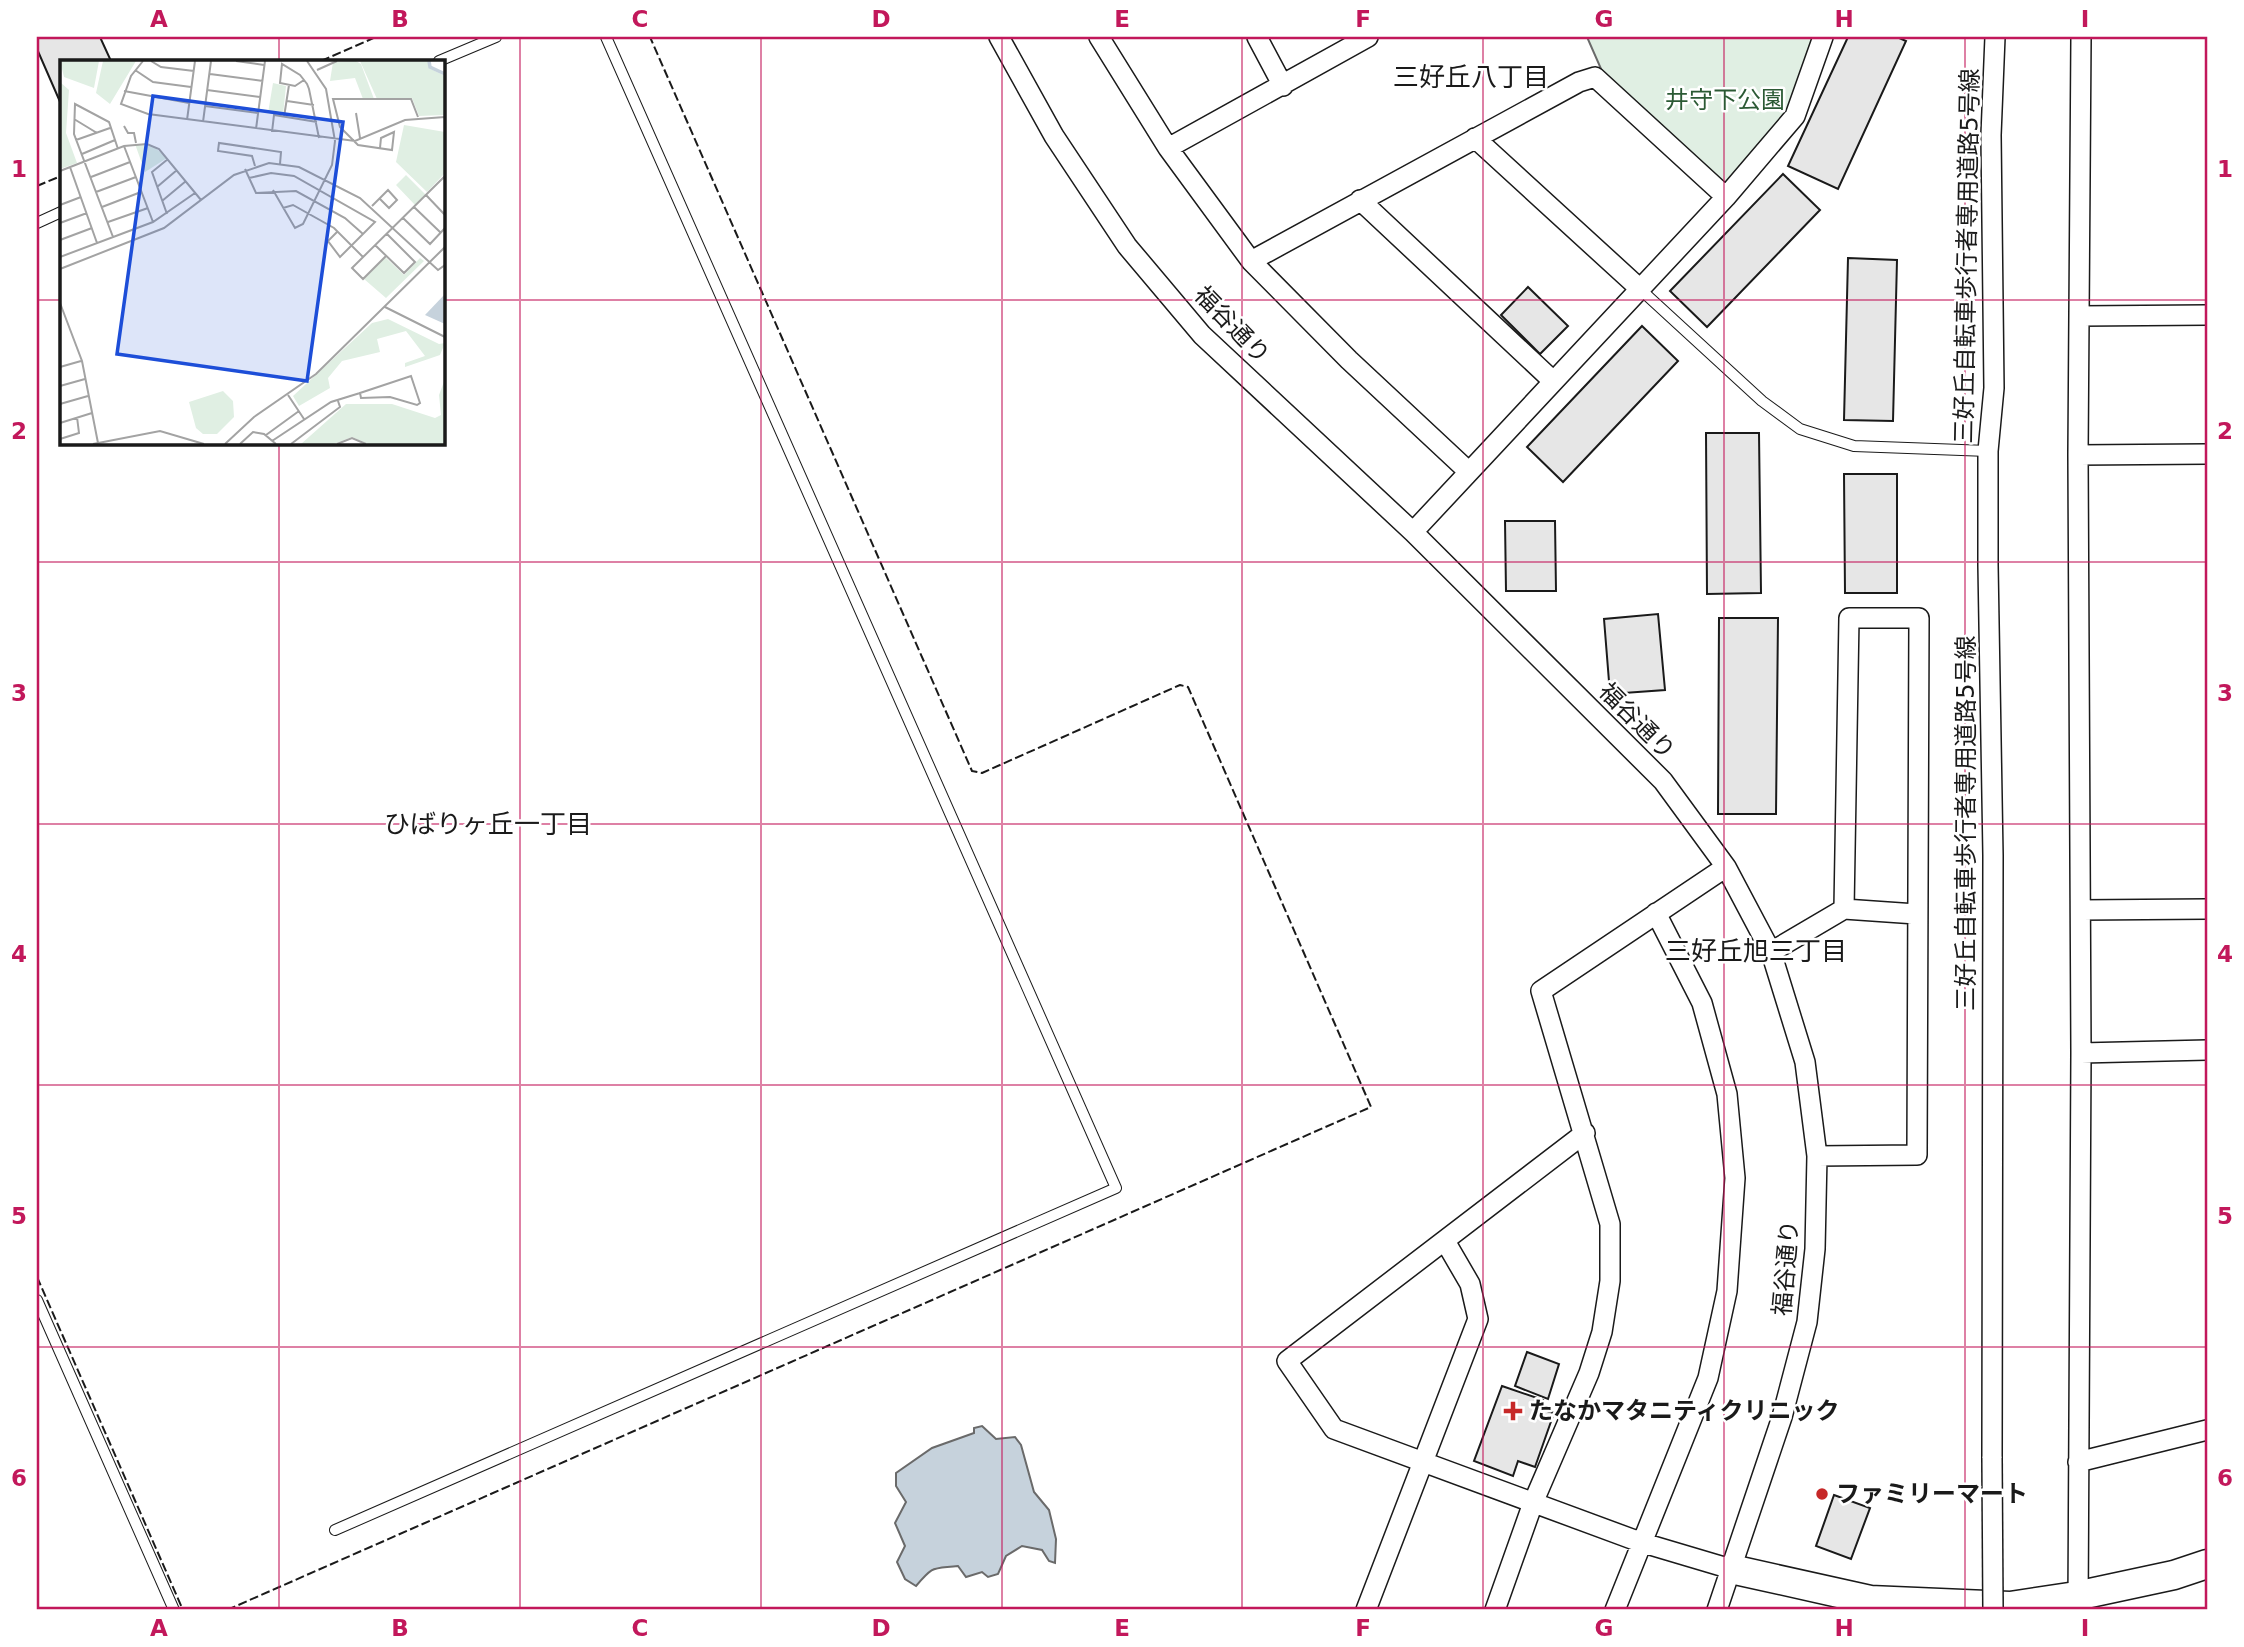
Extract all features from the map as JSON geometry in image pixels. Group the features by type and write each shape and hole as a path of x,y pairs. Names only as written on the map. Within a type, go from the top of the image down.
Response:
{"street":[{"name":"福谷通り","path":"999,37 1054,136 1127,246 1202,335 1413,531 1663,781 1726,867 1772,952 1805,1062 1817,1156 1815,1249 1807,1322 1782,1417 1717,1610"},
{"path":"1099,37 1168,148 1251,261 1349,360 1469,472"},
{"path":"1257,37 1283,86"},
{"path":"1168,148 1368,37"},
{"path":"1413,531 1726,197 1795,116 1823,37"},
{"name":"三好丘自転車歩行者専用道路5号線","path":"1993,1610 1993,855 1988,451 1994,387 1991,135 1995,37"},
{"path":"2077,1603 2081,910 2077,455 2081,316 2081,37"},
{"path":"1251,261 1579,82 1595,77 1726,197"},
{"path":"1475,138 1639,288"},
{"path":"1360,200 1553,381"},
{"path":"2081,316 2207,315"},
{"path":"2077,455 2207,454"},
{"path":"1817,1156 1917,1155 1919,618 1849,618 1844,909"},
{"path":"1495,1610 1534,1503 1589,1373 1602,1332 1610,1281 1610,1224 1541,991 1726,867"},
{"path":"1772,952 1844,909 1916,914"},
{"path":"2081,910 2207,909"},
{"path":"1615,1610 1708,1378 1727,1292 1735,1178 1727,1094 1702,1003 1656,914"},
{"path":"2081,1053 2207,1050"},
{"path":"1585,1133 1287,1361 1334,1429 1640,1542 1731,1569 1870,1600 2010,1606 2077,1603 2207,1564"},
{"path":"1366,1610 1478,1319 1470,1284 1446,1241"},
{"path":"2078,1462 2207,1430"}],"lane":[{"path":"441,60 496,37"},
{"path":"335,1530 1116,1188 606,37"},
{"path":"37,223 60,212"},
{"path":"1639,288 1762,401 1800,429 1854,446 1988,451"},
{"path":"37,1300 174,1610"}],"green space":[{"name":"井守下公園","path":"1587,37 1815,37 1796,109 1734,194 1605,78"}],"shaded area":[{"path":"982,1426 996,1439 1015,1437 1021,1445 1034,1492 1049,1510 1056,1539 1055,1563 1049,1561 1042,1550 1022,1546 1006,1556 998,1574 988,1577 982,1572 966,1577 958,1566 938,1568 926,1574 916,1586 905,1579 897,1562 905,1546 895,1523 906,1502 896,1486 896,1473 932,1448 974,1433 974,1428"}],"building":[{"path":"37,37 100,37 111,60 60,60 60,102 37,49"},
{"path":"1848,37 1897,37 1906,41 1838,189 1788,166"},
{"path":"1783,174 1820,210 1707,327 1670,291"},
{"path":"1848,258 1897,260 1893,421 1844,420"},
{"path":"1528,287 1568,326 1540,354 1501,315"},
{"path":"1642,326 1678,361 1563,482 1527,447"},
{"path":"1706,433 1759,433 1761,593 1707,594"},
{"path":"1844,474 1897,474 1897,593 1845,593"},
{"path":"1505,521 1555,521 1556,591 1506,591"},
{"path":"1658,614 1665,690 1610,694 1604,619"},
{"path":"1719,618 1778,618 1776,814 1718,814"},
{"path":"1527,1352 1559,1364 1548,1399 1515,1386"},
{"path":"1502,1386 1543,1400 1540,1409 1554,1413 1535,1467 1518,1461 1513,1476 1474,1461"},
{"path":"1834,1495 1870,1508 1851,1559 1816,1546"}],"fence":[{"path":"323,60 376,37"},
{"path":"227,1610 1371,1107 1188,687 1180,685 982,773 972,771 650,37"},
{"path":"37,186 60,176"},
{"path":"37,1277 183,1610"}],"place":[{"name":"たなかマタニティクリニック","path":"1513,1411"},
{"name":"ファミリーマート","path":"1822,1494"}],"district":[{"name":"三好丘八丁目","path":"1471,77"},
{"name":"ひばりヶ丘一丁目","path":"488,824"},
{"name":"三好丘旭三丁目","path":"1756,951"}]}
